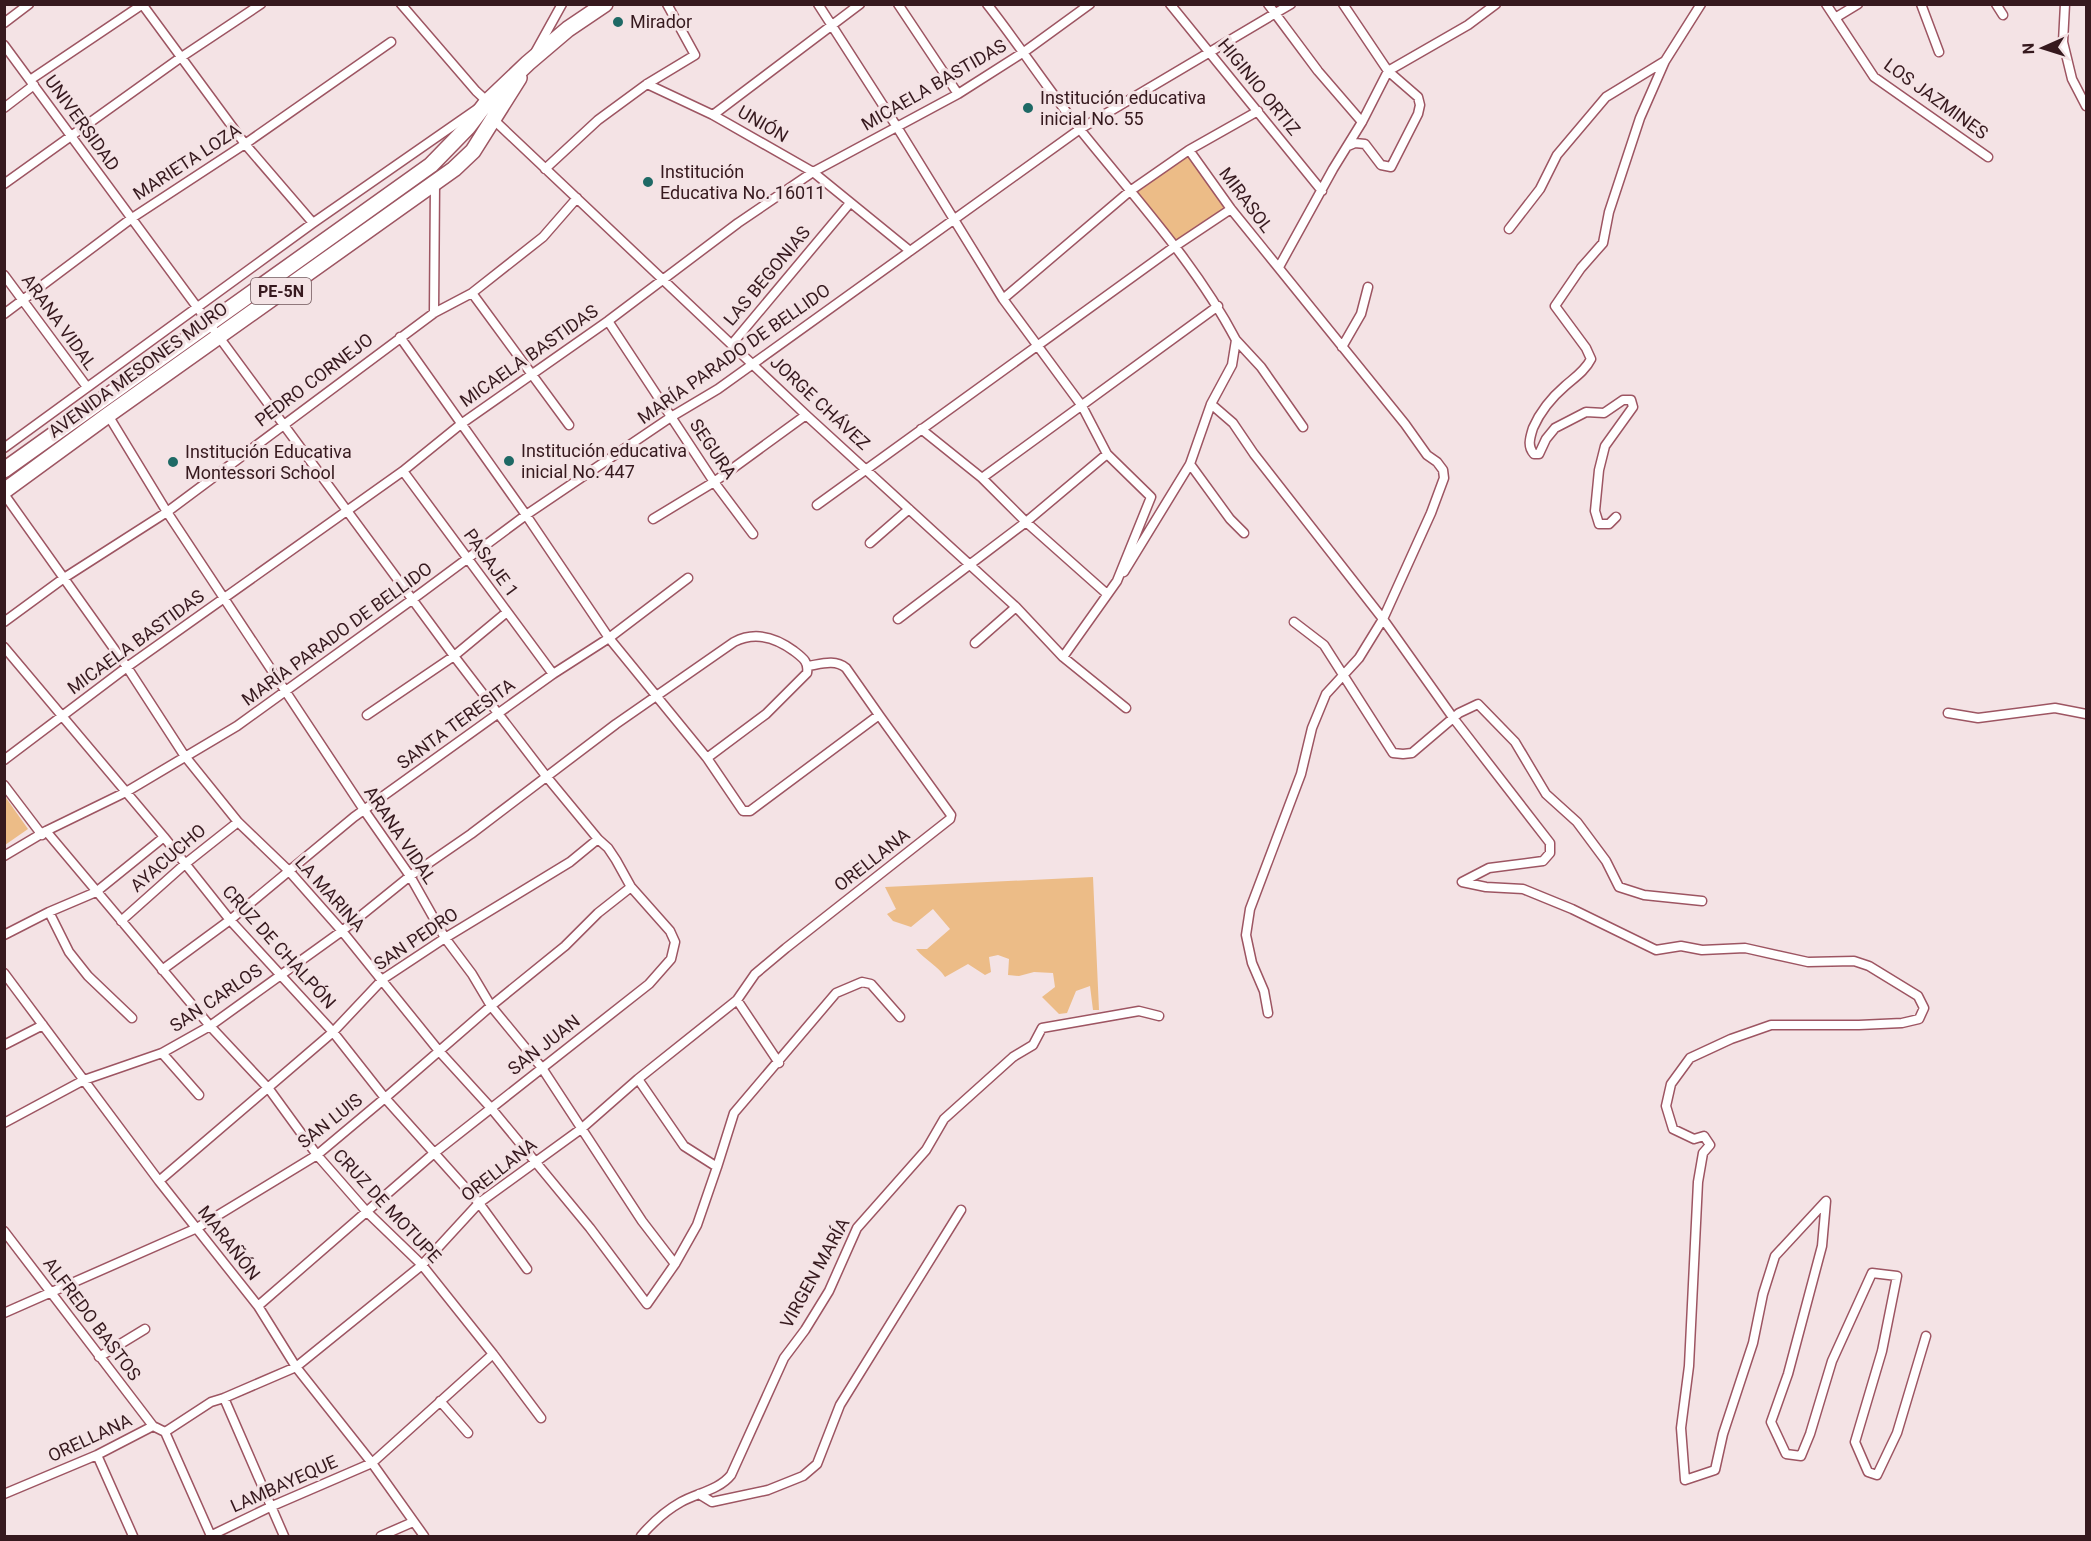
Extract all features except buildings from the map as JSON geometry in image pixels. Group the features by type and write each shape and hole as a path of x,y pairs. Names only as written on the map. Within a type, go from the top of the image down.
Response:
{"highway":[{"name":"PE-5N","path":"4,470 431,165 468,127 487,102 528,63 568,29 605,4"},
{"name":"AVENIDA MESONES MURO","path":"4,493 108,415 454,169 473,151 528,63"}],"street":[{"path":"4,23 29,4"},
{"path":"4,184 180,58 261,4"},
{"name":"JORGE CHÁVEZ","path":"401,4 545,169 806,415 1016,607 1064,657 1126,708"},
{"path":"528,63 562,4"},
{"path":"545,169 598,120 647,84 695,54 667,4"},
{"path":"818,4 897,127 1003,300 1082,406 1107,454 1151,497 1117,581"},
{"path":"713,115 860,4"},
{"path":"898,4 958,94"},
{"path":"987,4 1080,129 1174,247 1218,306 1236,340 1261,368 1303,427"},
{"name":"MICAELA BASTIDAS","path":"4,760 127,667 403,471 461,424 608,321 729,229 813,172 958,94 1024,52 1090,4"},
{"name":"HIGINIO ORTIZ","path":"1170,4 1322,190"},
{"path":"1268,4 1318,71 1362,122"},
{"name":"MARÍA PARADO DE BELLIDO","path":"4,856 126,792 184,755 237,726 526,515 671,417 718,389 1080,129 1290,4"},
{"path":"1343,4 1388,71 1418,97 1420,105 1418,114 1391,167 1381,165 1365,144 1360,142 1348,146"},
{"path":"1280,267 1362,122 1388,71 1468,25 1496,4"},
{"path":"1616,517 1609,524 1599,524 1595,511 1599,470 1605,446 1633,407 1631,400 1623,400 1604,413 1586,412 1555,428 1546,439 1539,454 1534,454 1530,450 1529,439 1548,403 1586,368 1590,359 1586,348 1555,306 1581,268 1603,243 1609,212 1640,118 1665,61 1701,4"},
{"name":"LOS JAZMINES","path":"1826,4 1874,77 1988,157"},
{"path":"1835,18 1858,4"},
{"path":"1921,4 1939,52"},
{"path":"1996,4 2004,15"},
{"path":"2065,4 2063,42 2072,79 2086,106"},
{"path":"4,108 32,82 142,5 245,144 313,223"},
{"name":"MARIETA LOZA","path":"4,314 132,218 245,144 391,42"},
{"name":"UNIVERSIDAD","path":"4,45 413,599"},
{"path":"1509,229 1540,189 1557,155 1606,96 1665,61"},
{"name":"UNIÓN","path":"647,84 713,115 813,172 910,251"},
{"path":"4,448 313,223 487,102"},
{"path":"1003,300 1130,191 1189,150 1258,111"},
{"name":"MIRASOL","path":"1189,150 1231,208 1405,423 1426,455 1437,462 1443,470 1444,478 1431,513 1383,619"},
{"path":"434,313 435,183"},
{"name":"PEDRO CORNEJO","path":"4,622 64,578 166,512 434,313 472,293 543,237 578,198"},
{"name":"LAS BEGONIAS","path":"732,344 850,202"},
{"path":"817,505 1231,208"},
{"name":"ARANA VIDAL","path":"4,276 87,387"},
{"path":"1341,346 1361,314 1368,287"},
{"path":"472,293 569,425"},
{"path":"982,478 1218,306"},
{"name":"SEGURA","path":"608,321 714,482 753,534"},
{"path":"400,337 526,515 609,638 707,758 743,811 750,811 879,715 841,664 832,662 808,666 807,673 766,714 707,758"},
{"path":"1064,657 1146,538 1190,464 1211,404 1232,365 1236,340"},
{"path":"1211,404 1233,423 1254,454 1383,619 1454,718 1550,843 1551,848 1543,861 1489,868 1462,882 1523,889 1572,909 1656,950 1681,946 1702,950 1745,948 1808,962 1854,961 1869,966 1918,996 1924,1008 1919,1019 1902,1023 1848,1026 1771,1025 1731,1039 1690,1058 1671,1084 1666,1106 1672,1129 1694,1139 1704,1136 1710,1145 1703,1153 1698,1182 1689,1366 1681,1428 1685,1480 1715,1470 1723,1434 1753,1343 1763,1294 1775,1256 1826,1201 1822,1246 1788,1374 1771,1422 1786,1454 1800,1456 1810,1434 1832,1360 1872,1273 1897,1276 1882,1351 1855,1442 1868,1472 1877,1474 1897,1433 1926,1336"},
{"name":"ARANA VIDAL","path":"108,415 166,512 410,876 445,938 472,974 491,1006 542,1068 642,1221 675,1264"},
{"path":"653,519 714,482 806,415"},
{"path":"921,429 982,478 1026,522 1107,594"},
{"path":"898,619 1026,522 1107,454"},
{"path":"1190,464 1230,519 1244,533"},
{"name":"PASAJE 1","path":"403,471 553,674"},
{"name":"LA MARINA","path":"4,493 127,667 184,755 238,822 290,871 383,979 439,1051 491,1108 590,1228 647,1304 675,1264"},
{"path":"870,543 909,509"},
{"name":"SANTA TERESITA","path":"162,970 230,920 364,810 406,782 553,674 609,638 688,578"},
{"name":"SAN JUAN","path":"258,1306 433,1154 650,984 671,959 675,942 670,931 631,887 616,860 546,776 413,599"},
{"path":"975,643 1016,607"},
{"path":"367,715 454,656 507,612"},
{"path":"1268,1013 1264,991 1252,963 1246,935 1250,909 1301,774 1312,728 1326,694 1359,658 1383,619"},
{"path":"1294,622 1324,645 1393,753 1412,753 1460,713 1478,704 1515,742 1545,794 1577,822 1606,861 1620,887 1644,895 1702,901"},
{"name":"SAN CARLOS","path":"4,1123 84,1080 162,1053 210,1026 342,931 410,876 471,834 646,702 744,636 759,635 780,640 805,659 808,666"},
{"name":"CRUZ DE CHALPÓN","path":"4,647 164,837 230,920 333,1032 385,1098 479,1203 527,1269"},
{"path":"1948,713 1978,718 2055,708 2086,714"},
{"name":"ORELLANA","path":"4,1494 97,1455 153,1426 165,1432 211,1402 296,1367 422,1265 479,1203 581,1129 638,1079 737,1000 755,975 786,948 948,822 951,815 879,715"},
{"name":"CRUZ DE MOTUPE","path":"4,785 210,1026 269,1089 317,1155 366,1210 422,1265 541,1418"},
{"name":"AYACUCHO","path":"121,921 185,864 238,822"},
{"name":"AYACUCHO","path":"4,935 96,892 164,837"},
{"name":"SAN PEDRO","path":"159,1181 333,1032 383,979 445,938 570,862 598,839"},
{"name":"SAN LUIS","path":"4,1313 197,1228 317,1155 491,1006 565,946 598,913 631,887"},
{"path":"49,912 69,951 88,976 132,1018"},
{"name":"MARAÑÓN","path":"4,973 159,1181 258,1306 296,1367 372,1463 424,1536"},
{"path":"675,1264 697,1226 734,1113 779,1063 795,1040 836,993 862,982 871,984 900,1017"},
{"path":"737,1000 779,1063"},
{"name":"VIRGEN MARÍA","path":"641,1536 658,1518 682,1502 723,1484 731,1475 784,1358 805,1330 829,1291 857,1228 926,1150 944,1119 1013,1057 1033,1045 1042,1028 1139,1011 1159,1016"},
{"path":"4,1045 43,1025"},
{"path":"162,1053 199,1095"},
{"path":"638,1079 684,1146 717,1167"},
{"path":"699,1494 710,1502 768,1490 803,1476 817,1464 840,1405 961,1210"},
{"name":"ALFREDO BASTOS","path":"4,1231 153,1426"},
{"path":"99,1357 145,1329"},
{"name":"LAMBAYEQUE","path":"211,1536 270,1507 372,1463 493,1354"},
{"path":"224,1398 284,1536"},
{"path":"440,1401 468,1433"},
{"path":"165,1432 211,1536"},
{"path":"97,1455 133,1536"},
{"path":"381,1536 413,1522"}],"shaded area":[{"path":"1189,150 1231,209 1174,247 1130,191"},
{"path":"4,795 28,829 5,845 4,845"},
{"path":"1093,877 1099,1010 1093,1010 1090,986 1076,991 1067,1013 1059,1014 1042,997 1055,987 1053,973 1034,972 1019,976 1008,975 1009,959 998,955 989,957 991,972 985,975 968,964 945,977 916,949 927,949 950,929 933,909 911,927 893,921 887,914 896,909 885,887"}],"place":[{"name":"Mirador","path":"618,22"},
{"name":"Institución educativa inicial No. 55","path":"1028,108"},
{"name":"Institución Educativa No. 16011","path":"648,182"},
{"name":"Institución educativa inicial No. 447","path":"509,461"},
{"name":"Institución Educativa Montessori School","path":"173,462"}]}
